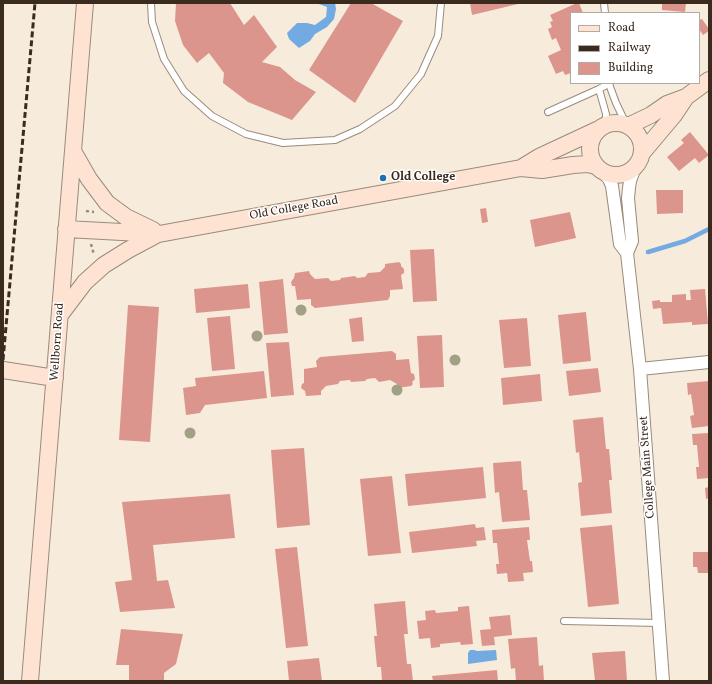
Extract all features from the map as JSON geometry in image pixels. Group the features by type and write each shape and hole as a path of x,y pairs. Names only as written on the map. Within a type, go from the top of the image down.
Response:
{"street":[{"name":"Wellborn Road","path":"30,681 85,3"},
{"path":"628,126 651,115 667,104 686,97 709,80"},
{"path":"638,160 642,145 635,131 628,126 614,123 603,127 594,135 590,142 592,158 599,168 610,175 620,175 628,172 638,160 674,115 686,97"},
{"name":"Old College Road","path":"521,168 539,157 603,127"},
{"path":"72,151 89,179 107,203 126,217 159,234"},
{"name":"College Main Street","path":"638,160 628,188 632,241 627,253 640,369 664,681"},
{"name":"Old College Road","path":"66,228 159,234 521,168 542,170 588,164 599,168"},
{"name":"College Main Street","path":"599,168 609,179 612,186 620,244 627,253"},
{"path":"60,315 85,282 104,265 128,250 159,234"},
{"path":"640,369 709,362"},
{"path":"3,370 55,378"}],"lane":[{"path":"151,3 152,22 164,59 184,91 212,116 219,120 246,134 283,143 335,140 360,129 395,106 421,74 438,36 441,3"},
{"path":"548,112 610,84 616,102 628,126"},
{"path":"599,90 606,114 603,127"},
{"path":"564,622 659,623"}],"path":[{"path":"86,211 94,212"},
{"path":"90,242 95,260"}],"water":[{"path":"316,3 335,3 336,9 334,19 327,27 315,34 310,41 299,48 289,39 287,33 297,23 315,25 326,17 327,7"},
{"path":"470,650 496,650 497,660 468,664 468,653"}],"building":[{"path":"176,3 230,3 244,25 254,15 277,47 262,62 280,67 295,80 316,92 292,120 248,102 223,83 224,73 209,53 197,63 183,45 175,21"},
{"path":"351,3 371,3 403,21 355,103 309,70"},
{"path":"470,3 518,3 518,4 472,15"},
{"path":"577,3 579,3 583,12 570,12 570,73 565,75 563,71 556,74 548,56 561,50 556,38 552,40 548,29 552,27 550,22 553,21 550,15"},
{"path":"662,3 686,3 685,12 662,10"},
{"path":"702,19 709,29 709,31 703,35 700,30 700,20"},
{"path":"690,132 709,155 699,163 695,158 679,171 667,157 684,143 681,140"},
{"path":"656,190 683,190 683,213 657,214"},
{"path":"486,208 488,222 482,223 480,209"},
{"path":"570,212 576,238 535,247 530,220"},
{"path":"434,249 437,301 413,302 410,250"},
{"path":"399,262 404,269 404,273 401,275 403,289 390,290 388,300 315,308 311,305 311,299 297,300 295,286 292,286 291,282 295,273 309,271 315,279 328,278 331,281 355,276 357,278 365,277 368,273 380,272 385,267 385,264"},
{"path":"283,279 288,333 264,335 259,282"},
{"path":"248,284 250,308 196,313 194,289"},
{"path":"705,289 708,324 692,325 692,322 663,324 661,308 653,309 652,301 660,300 660,302 672,302 672,295 686,294 686,300 691,300 690,290"},
{"path":"128,305 159,307 150,442 119,440"},
{"path":"586,312 591,361 563,364 558,315"},
{"path":"230,316 235,369 212,371 207,318"},
{"path":"362,317 364,341 352,342 349,319"},
{"path":"527,318 531,366 504,368 499,320"},
{"path":"442,335 444,387 420,388 417,336"},
{"path":"289,342 294,395 271,397 266,343"},
{"path":"392,351 396,354 396,360 409,359 411,373 414,374 415,379 411,386 397,388 397,384 390,380 379,382 375,378 367,379 365,381 340,381 338,384 326,386 321,391 321,395 306,396 305,391 301,388 302,384 304,383 304,369 317,367 316,361 320,357"},
{"path":"598,368 601,392 569,396 566,371"},
{"path":"264,371 267,398 205,405 200,413 186,415 183,388 196,386 195,378"},
{"path":"540,374 542,401 503,405 501,378"},
{"path":"709,381 709,426 692,428 690,416 694,415 691,394 688,395 687,383"},
{"path":"603,417 606,449 609,449 612,480 609,480 612,513 581,516 578,483 582,482 579,452 576,453 573,420"},
{"path":"709,433 709,478 697,479 696,467 699,467 697,445 693,445 692,434"},
{"path":"304,448 310,525 277,528 271,450"},
{"path":"521,461 523,490 527,490 530,520 502,522 499,492 495,493 493,463"},
{"path":"483,467 486,498 408,506 405,474"},
{"path":"392,476 401,553 368,556 360,479"},
{"path":"709,487 709,498 706,499 705,488"},
{"path":"230,494 235,538 153,545 157,581 168,580 175,608 120,612 115,582 132,580 122,502"},
{"path":"475,524 476,528 484,527 486,540 476,541 477,546 412,553 409,532"},
{"path":"612,525 619,604 588,607 580,528"},
{"path":"529,527 530,540 527,540 533,572 523,573 524,581 508,582 507,573 497,574 496,564 499,564 497,543 493,543 492,530"},
{"path":"297,547 308,646 286,648 275,549"},
{"path":"693,552 709,552 709,573 698,573 697,567 693,567"},
{"path":"405,601 408,634 404,634 407,664 411,664 413,681 382,681 381,667 377,667 374,636 377,636 374,604"},
{"path":"469,606 473,644 461,645 460,642 440,644 440,647 431,648 430,638 419,639 417,621 426,620 425,611 435,610 436,613 458,611 458,607"},
{"path":"510,615 512,635 494,637 495,645 482,646 480,630 491,629 489,617"},
{"path":"121,629 183,634 176,664 164,673 164,681 129,681 129,665 116,665"},
{"path":"537,637 539,666 543,665 544,681 516,681 515,668 511,669 508,639"},
{"path":"625,651 627,681 595,681 592,653"},
{"path":"319,658 322,681 289,681 287,661"},
{"path":"497,670 498,681 433,681 432,676"}],"waterway":[{"path":"648,252 685,241 709,229"}],"railway":[{"path":"3,360 35,3"}],"place":[{"name":"Old College","path":"383,178"}]}
